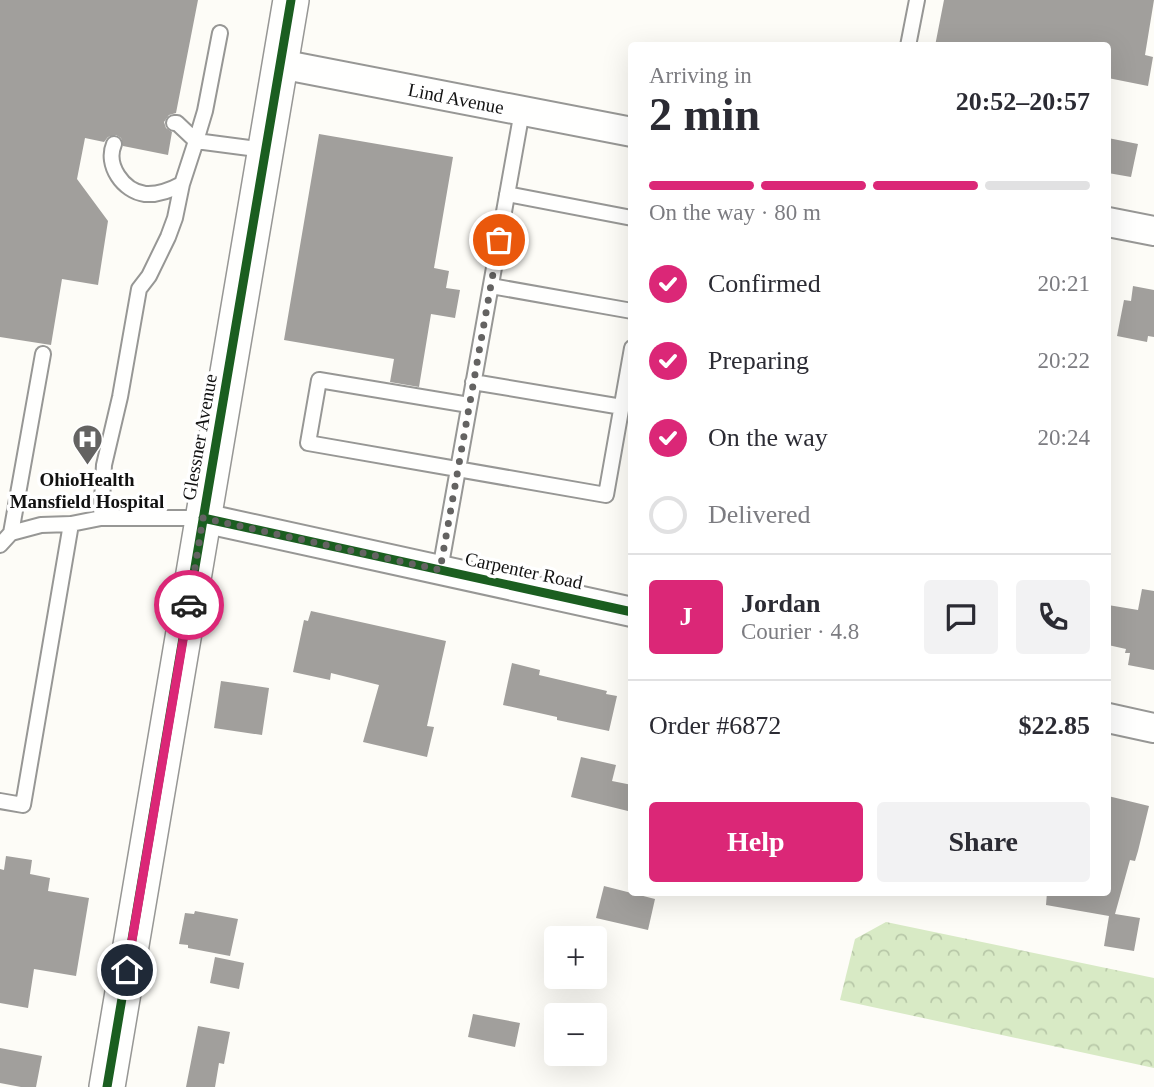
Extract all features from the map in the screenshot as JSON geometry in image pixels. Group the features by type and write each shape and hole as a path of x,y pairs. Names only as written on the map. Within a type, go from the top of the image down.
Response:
{"street":[{"name":"Glessner Avenue","path":"107,1087 291,0"},
{"name":"Lind Avenue","path":"280,64 628,131"},
{"path":"1111,223 1154,230"},
{"name":"Carpenter Road","path":"203,518 628,611"},
{"path":"1111,719 1154,728"}],"lane":[{"path":"909,42 917,0"},
{"path":"101,518 104,465 120,397 139,289 149,276 175,218 205,111 220,33"},
{"path":"440,570 522,111"},
{"path":"174,123 196,141 265,150"},
{"path":"114,144 112,148 116,175 131,188 144,194 168,192 183,184"},
{"path":"507,194 628,217"},
{"path":"491,286 628,310"},
{"path":"0,545 11,533 43,354"},
{"path":"469,405 319,380 308,443 606,495 628,372"},
{"path":"473,382 622,407"},
{"path":"11,533 41,525 71,524 101,518 203,518"},
{"path":"0,801 23,805 71,524"}],"green space":[{"path":"886,922 1154,978 1154,1068 840,1000 855,939"}],"building":[{"path":"0,0 198,0 176,113 169,115 164,122 166,128 172,132 168,155 123,146 121,138 116,135 108,137 104,142 85,138 77,179 108,221 98,285 62,279 51,345 0,337"},
{"path":"944,0 1154,0 1145,55 1153,57 1148,86 1111,79 1111,42 936,42"},
{"path":"319,134 453,157 434,268 449,271 446,288 460,290 455,318 431,314 419,387 390,382 394,359 284,340"},
{"path":"1111,139 1138,144 1131,177 1111,174"},
{"path":"1133,286 1154,290 1154,337 1148,336 1147,342 1117,336 1124,300 1131,301"},
{"path":"1142,589 1154,591 1154,670 1128,665 1130,653 1125,653 1126,649 1111,646 1111,606 1138,610"},
{"path":"311,611 446,641 427,726 434,727 427,757 363,742 379,685 331,673 330,680 293,672 304,620 308,621"},
{"path":"512,663 540,670 539,675 607,691 606,694 617,696 609,731 503,705"},
{"path":"221,681 269,688 262,735 214,728"},
{"path":"581,757 616,765 612,781 628,784 628,811 571,797"},
{"path":"1111,797 1149,806 1135,861 1130,860 1115,914 1140,918 1134,951 1104,946 1109,916 1046,905 1047,896 1111,896"},
{"path":"6,856 32,860 30,874 50,878 48,891 89,898 76,976 34,969 28,1008 0,1003 0,869 4,870"},
{"path":"604,886 628,892 628,896 655,899 648,930 596,918"},
{"path":"195,911 238,919 230,956 179,944 185,913 194,914"},
{"path":"215,957 244,963 239,989 210,983"},
{"path":"473,1014 520,1023 515,1047 468,1037"},
{"path":"198,1026 230,1032 224,1064 219,1063 215,1087 186,1087"},
{"path":"0,1048 42,1056 36,1087 0,1083"}],"cycle path":[{"path":"107,1087 291,0"},
{"path":"203,518 628,611"}],"way so far":[{"path":"189,605 203,518 440,570 499,240"}],"place":[{"name":"OhioHealth Mansfield Hospital","path":"87,467"}],"route":[{"path":"127,970 189,605"}]}
